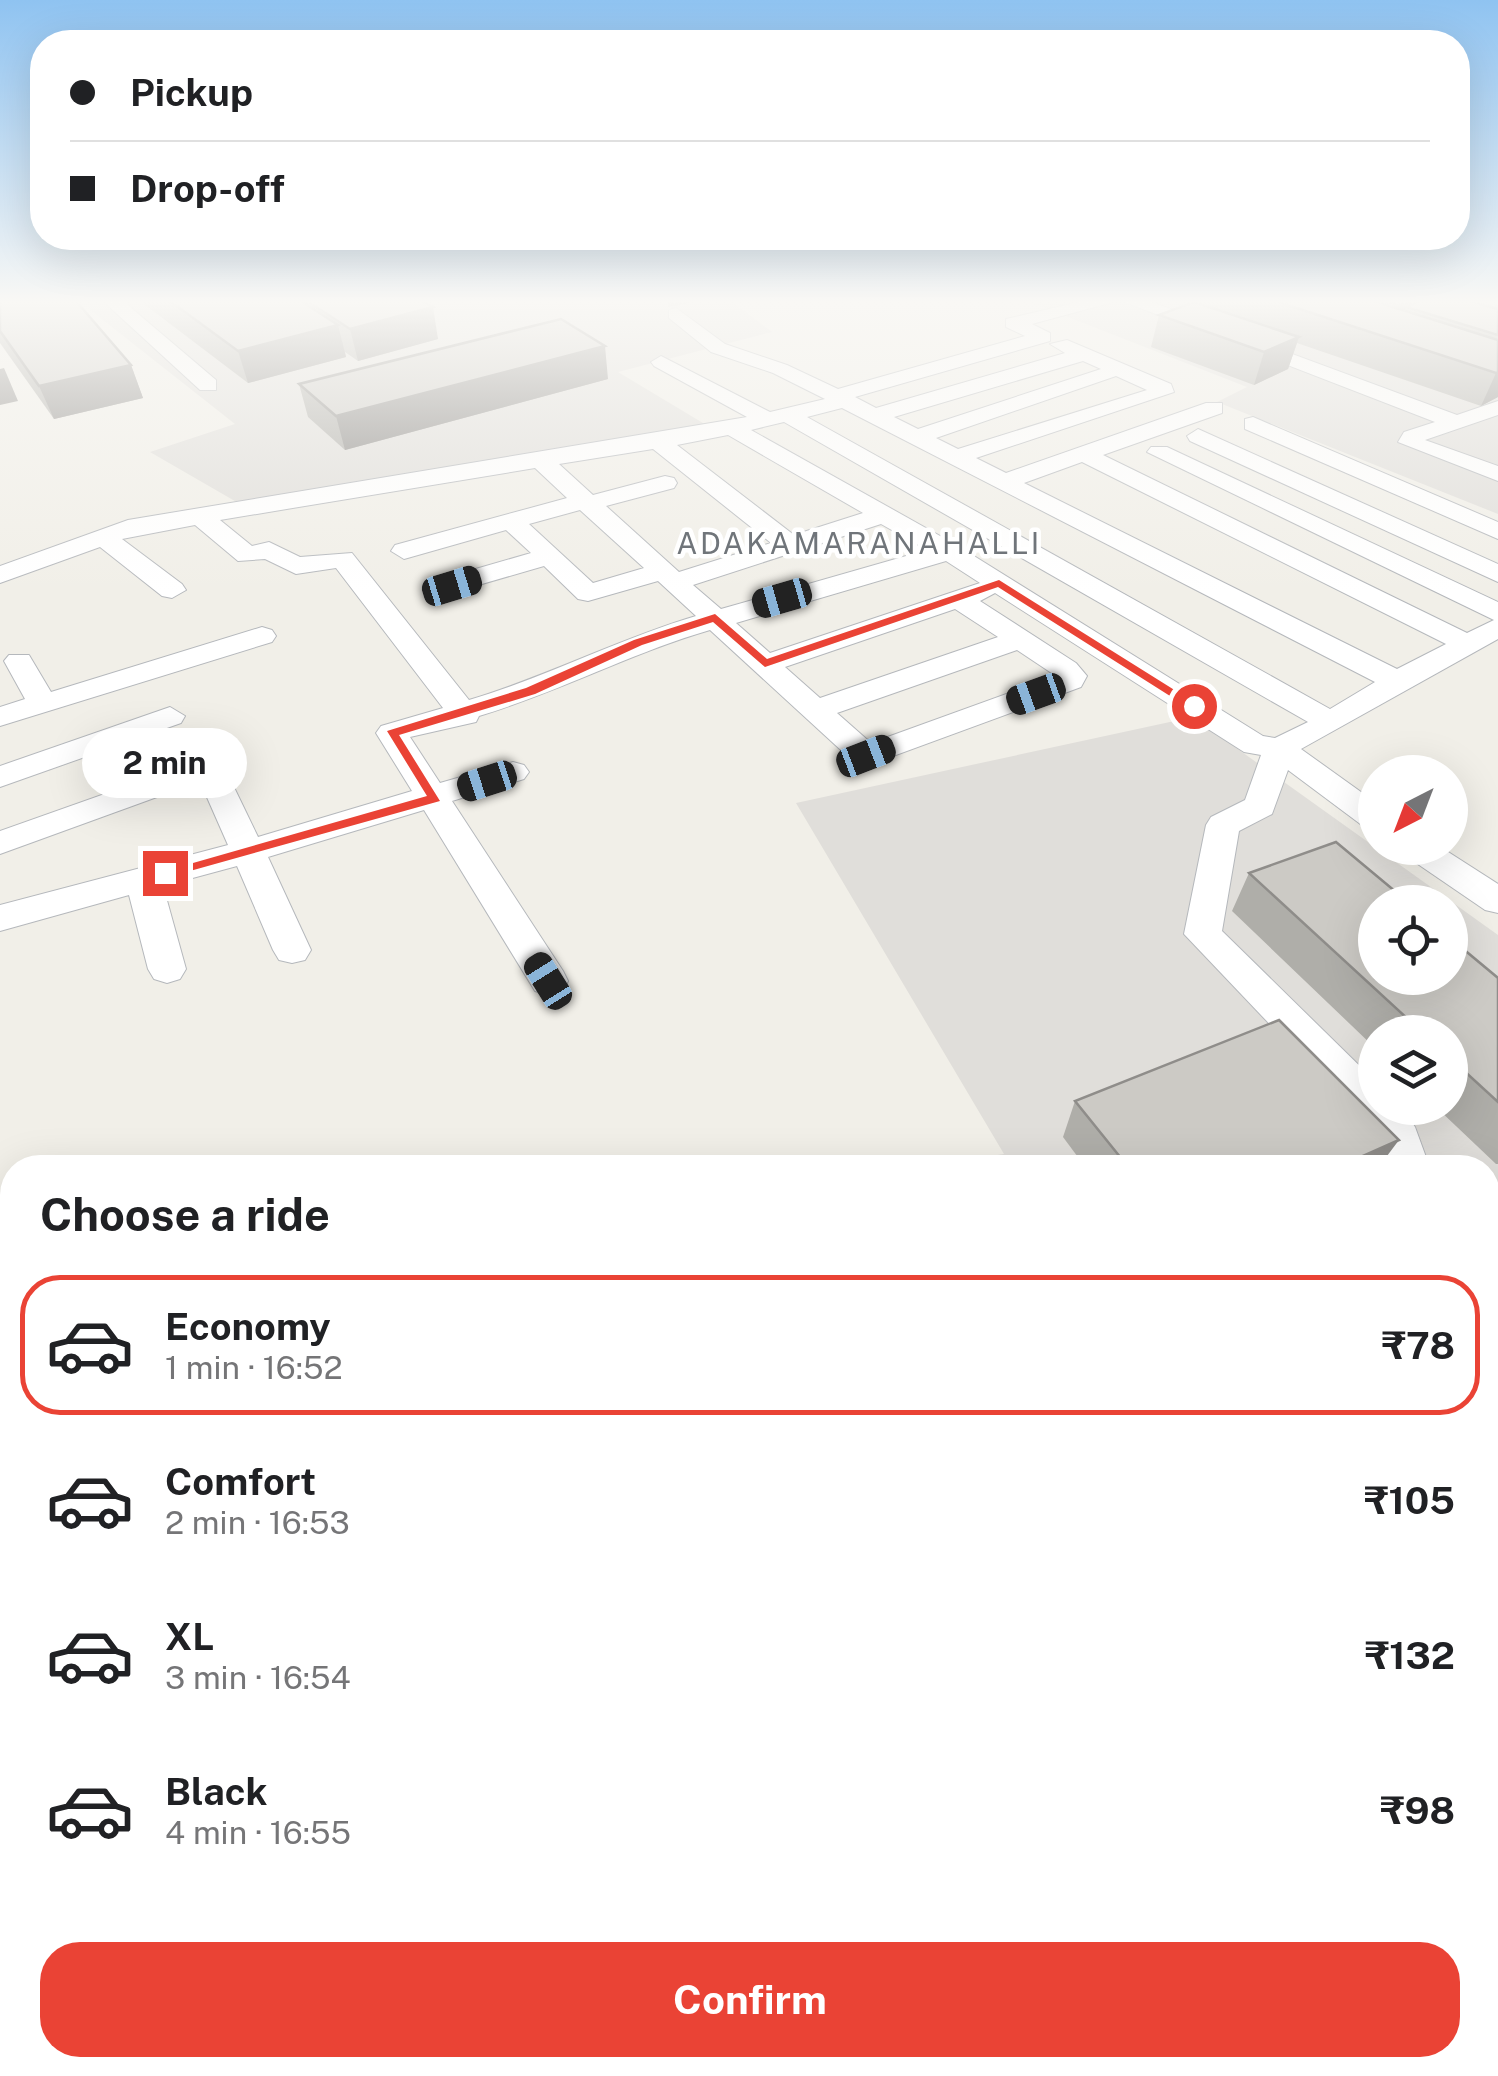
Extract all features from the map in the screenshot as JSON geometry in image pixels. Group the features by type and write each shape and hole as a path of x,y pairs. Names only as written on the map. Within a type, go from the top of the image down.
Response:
{"street":[{"path":"738,398 1332,722"},
{"path":"0,575 128,528 659,442 731,428 840,398 1004,482 1407,676"},
{"path":"874,416 935,398"},
{"path":"916,437 1036,398"},
{"path":"956,457 1144,398"},
{"path":"1396,398 1456,422"},
{"path":"1446,398 1489,411"},
{"path":"1004,482 1214,408"},
{"path":"1489,411 1412,436 1409,442 1498,474"},
{"path":"1253,424 1498,531"},
{"path":"731,428 949,552 1255,744 1279,748 1358,806"},
{"path":"1198,436 1498,574"},
{"path":"659,442 791,546"},
{"path":"1159,452 1498,613"},
{"path":"1083,454 1468,644"},
{"path":"542,462 866,756 1070,681 1066,669 960,600"},
{"path":"404,551 665,483"},
{"path":"512,521 588,593 791,546 884,515"},
{"path":"202,518 247,555 269,550 296,566 343,559 465,714"},
{"path":"103,537 172,590"},
{"path":"548,981 392,734 465,714 638,642 949,552"},
{"path":"452,586 548,557"},
{"path":"765,664 960,600 999,583"},
{"path":"1358,1090 1203,934 1223,825 1260,806 1279,748 1498,628"},
{"path":"0,717 262,636"},
{"path":"815,710 1020,638"},
{"path":"1364,643 1407,676"},
{"path":"19,662 42,703"},
{"path":"0,777 170,716"},
{"path":"0,918 246,852 513,772"},
{"path":"0,843 178,778"},
{"path":"218,786 292,950"},
{"path":"1444,865 1498,900"},
{"path":"143,879 167,970"},
{"path":"1392,1125 1404,1155"}],"shaded area":[{"path":"202,398 661,398 708,426 240,504 150,452 235,424"},
{"path":"1225,398 1498,398 1498,514 1217,402"},
{"path":"1193,717 1358,835 1358,865 1400,865 1428,885 1358,885 1358,995 1468,995 1468,914 1498,935 1498,1155 998,1155 1004,1154 796,803"}],"building":[{"path":"315,398 406,398 336,416"},
{"path":"1336,842 1358,860 1358,865 1364,865 1388,885 1358,885 1358,973 1249,873"},
{"path":"1468,953 1498,978 1498,1102 1468,1074 1468,1015 1404,1015 1382,995 1468,995"},
{"path":"1279,1020 1358,1099 1358,1125 1384,1125 1399,1140 1365,1155 1119,1155 1075,1101"}],"district":[{"name":"ADAKAMARANAHALLI","path":"859,544"}],"route":[{"path":"165,873 435,798 392,734 530,691 638,642 715,618 765,664 960,600 999,583 1194,706"}]}
